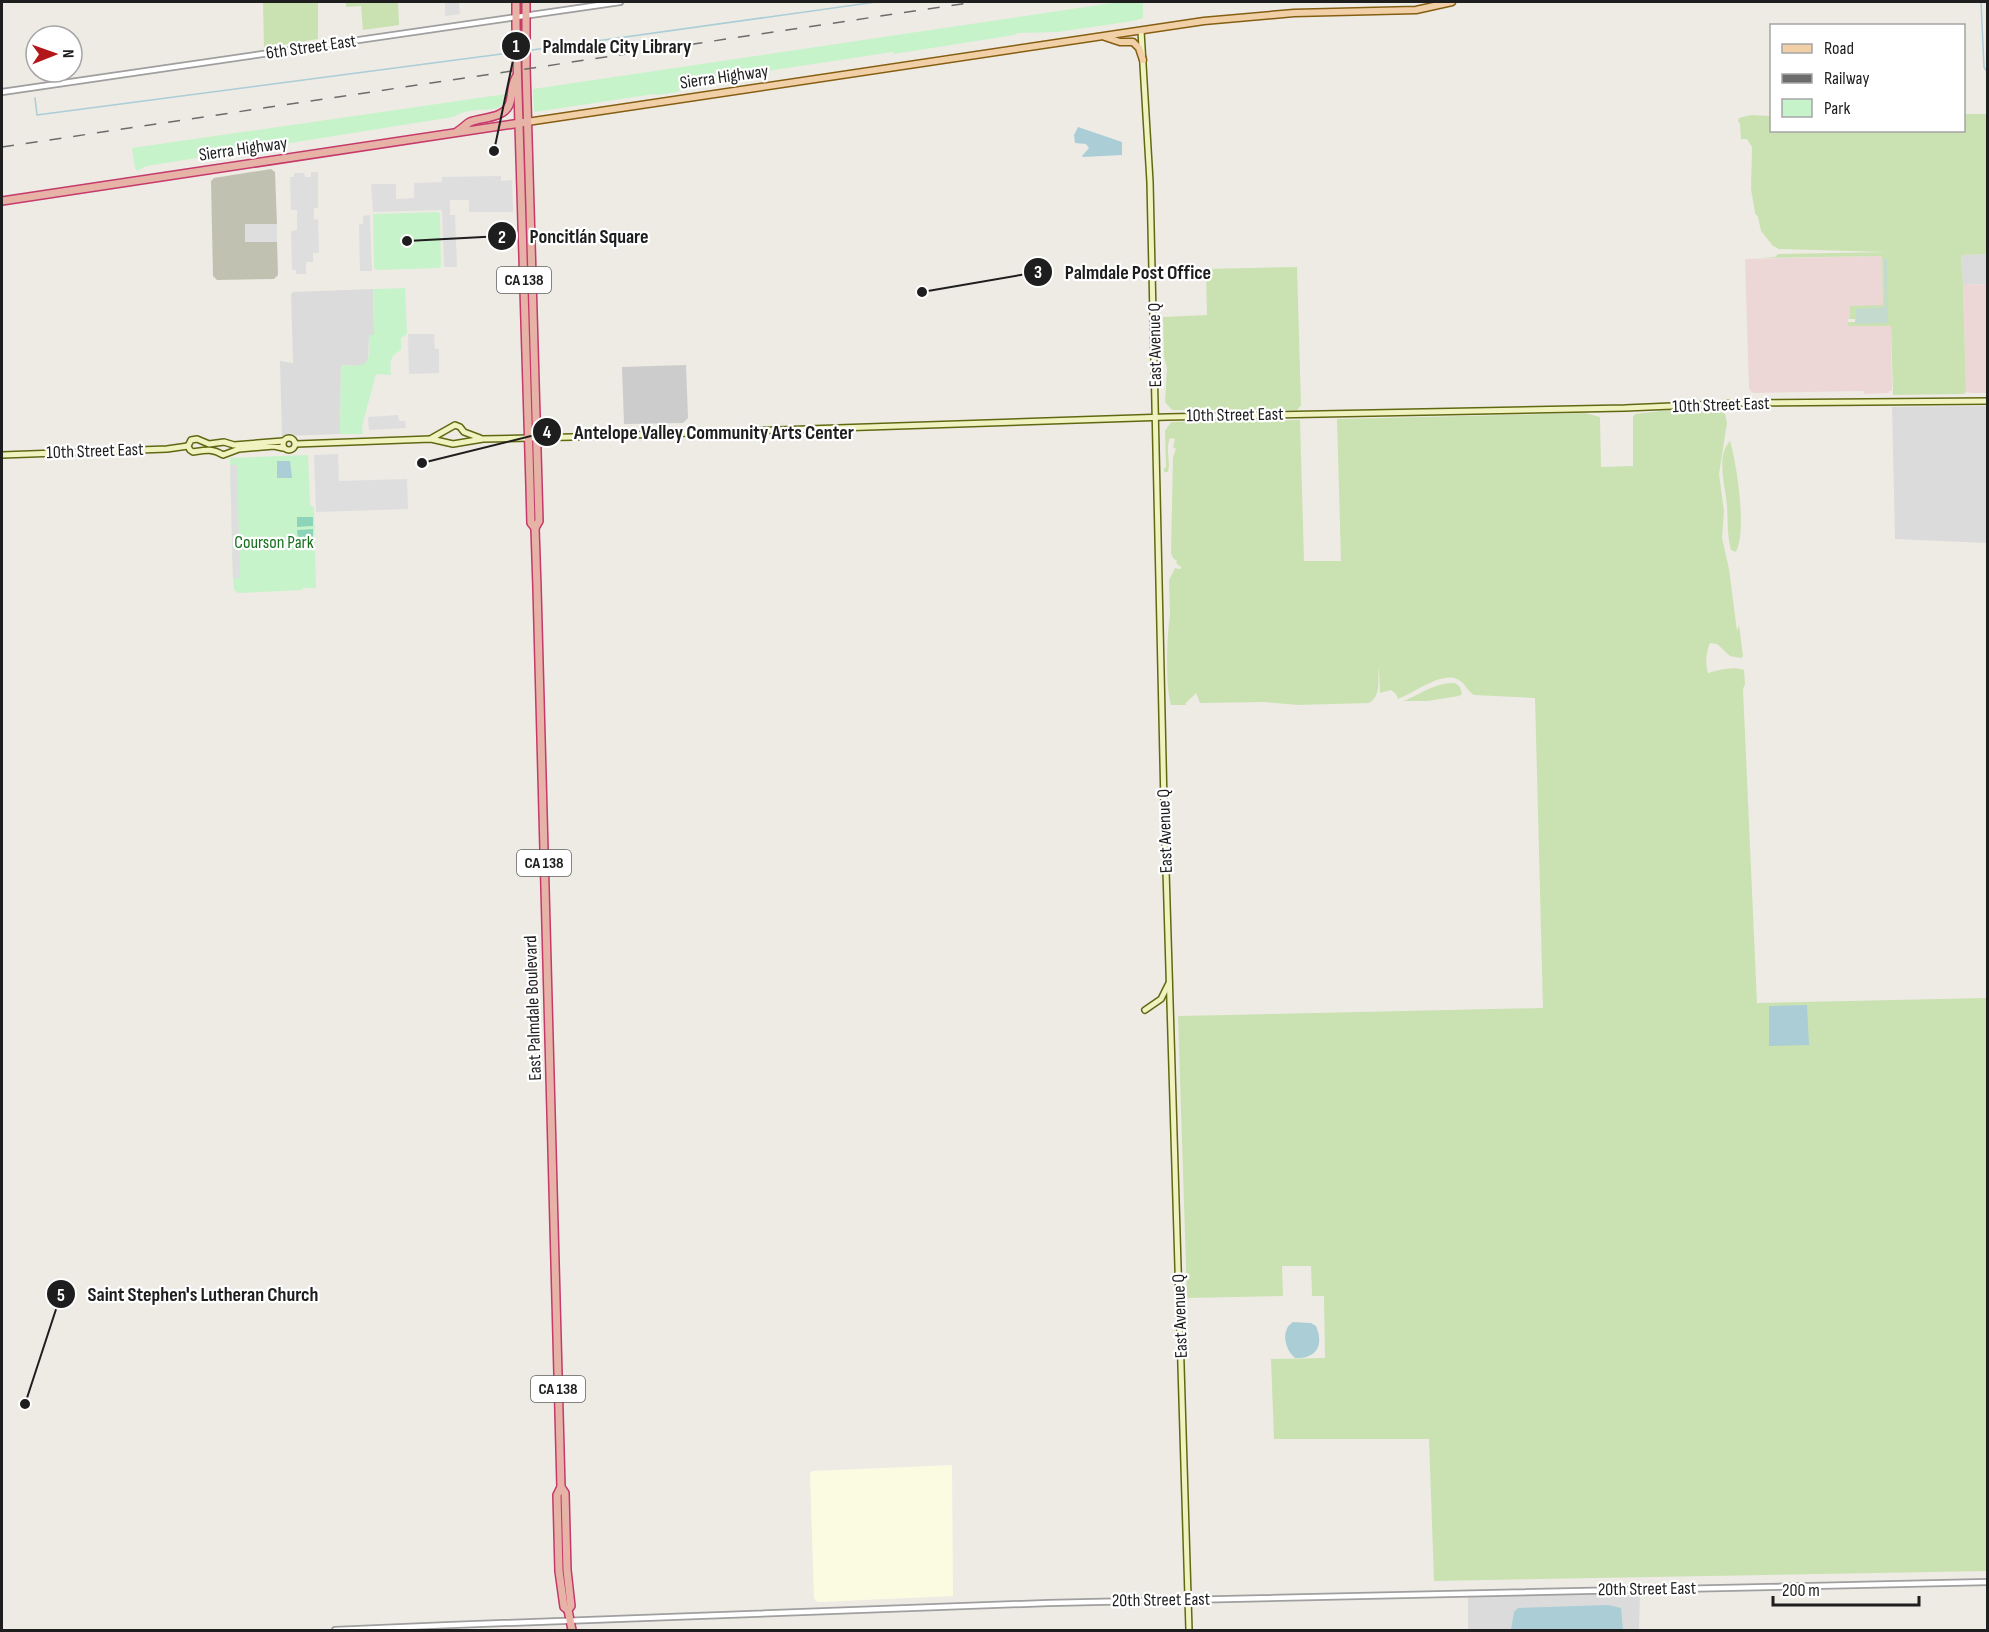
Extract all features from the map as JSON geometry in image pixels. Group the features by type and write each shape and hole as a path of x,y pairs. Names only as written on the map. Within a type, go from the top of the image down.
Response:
{"highway":[{"name":"East Palmdale Boulevard","path":"516,2 532,437 539,521 535,528 561,1487 557,1495 559,1571 564,1607 568,1610 572,1630"},
{"name":"East Palmdale Boulevard","path":"526,2 532,437"},
{"path":"458,132 470,122 507,109 512,85 517,75"},
{"name":"Sierra Highway","path":"2,201 527,122"},
{"name":"East Palmdale Boulevard","path":"561,1487 565,1493 566,1547 571,1606 568,1610"},
{"path":"557,1510 561,1517 566,1547"}],"main road":[{"name":"Sierra Highway","path":"527,122 1240,17 1294,13 1416,10 1452,2"},
{"name":"East Avenue Q","path":"1141,31 1150,182 1164,804 1189,1630"},
{"path":"1105,36 1120,42 1133,42 1139,48 1143,60"},
{"name":"10th Street East","path":"460,443 483,439 532,437 1156,417 1988,401"},
{"path":"283,445 230,451 223,455 209,449 194,452 188,446 193,439 209,444 224,442 234,445 283,445 292,449 296,444 431,439 453,444 460,443 464,438 464,432 455,426 449,427 445,432 431,439"},
{"path":"445,432 447,442"},
{"name":"10th Street East","path":"464,432 483,439"},
{"path":"283,445 285,439 292,439 296,444"},
{"path":"200,442 200,450"},
{"path":"218,451 220,443"},
{"path":"228,443 230,451"},
{"name":"10th Street East","path":"2,455 167,449 188,446"},
{"path":"1145,1010 1161,999 1169,981"}],"street":[{"name":"6th Street East","path":"2,92 620,2"},
{"name":"20th Street East","path":"335,1630 772,1612 1189,1599 1988,1581"}],"shaded area":[{"path":"459,2 460,14 445,16 445,3"},
{"path":"271,169 275,172 277,224 245,224 245,242 277,242 278,275 274,279 217,280 213,276 211,181 214,178"},
{"path":"311,172 318,172 318,208 314,208 314,220 318,219 319,253 313,253 313,262 306,262 306,274 296,274 296,270 292,270 291,231 297,230 297,210 291,210 290,177 294,177 294,173 304,173 305,177 311,177"},
{"path":"501,176 501,181 512,180 513,212 469,212 469,200 450,200 450,215 455,215 457,267 444,267 442,210 373,212 371,184 396,184 396,199 414,198 414,183 442,182 442,177"},
{"path":"370,215 372,271 360,271 359,224 363,224 363,216"},
{"path":"245,224 277,224 277,242 245,242"},
{"path":"1987,254 1987,284 1963,285 1961,255"},
{"path":"1882,256 1883,305 1848,319 1848,326 1891,325 1892,391 1865,394 1863,391 1751,392 1749,388 1745,259"},
{"path":"1884,258 1887,259 1888,323 1856,324 1856,309 1885,307"},
{"path":"1987,284 1987,393 1970,393 1966,392 1963,285"},
{"path":"373,289 374,335 369,336 368,360 365,365 341,365 340,434 282,436 280,361 293,363 291,294 293,292"},
{"path":"408,334 434,334 435,349 439,349 439,373 409,374"},
{"path":"686,365 688,418 683,423 624,424 622,367"},
{"path":"1987,406 1987,543 1895,539 1892,407"},
{"path":"398,415 399,421 405,421 406,428 369,430 368,417"},
{"path":"338,454 339,481 407,479 408,509 316,512 314,455"},
{"path":"230,465 237,465 240,578 233,578"},
{"path":"952,1465 953,1596 816,1601 814,1598 810,1473 812,1471"},
{"path":"1640,1593 1639,1630 1468,1630 1468,1594"}],"green space":[{"path":"263,2 346,2 318,3 318,39 264,48"},
{"path":"346,2 398,2 399,25 363,30 361,6 346,7"},
{"path":"1119,2 1143,2 1143,18 1058,32 1018,33 894,54 893,52 753,73 684,86 678,92 535,112 534,110 533,89"},
{"path":"506,94 505,101 498,108 469,111 453,117 147,166 137,171 135,168 132,148"},
{"path":"1965,114 1987,114 1987,254 1961,255 1966,392 1964,394 1893,395 1891,326 1848,326 1848,322 1855,322 1855,319 1848,319 1850,306 1883,305 1882,256 1758,258 1775,257 1778,254 1887,252 1779,249 1773,246 1761,231 1755,213 1751,189 1752,147 1747,139 1741,139 1739,118 1751,115 1770,116 1770,132 1965,132"},
{"path":"438,212 440,214 441,266 439,268 376,270 374,267 374,214"},
{"path":"1297,267 1301,405 1297,410 1172,410 1165,402 1167,368 1164,357 1163,317 1207,315 1206,269"},
{"path":"405,288 407,334 401,338 401,350 391,360 391,375 376,374 362,426 363,434 340,434 341,365 358,366 366,362 368,358 369,335 374,335 373,289"},
{"path":"1670,410 1721,411 1725,414 1727,423 1719,474 1724,511 1722,538 1743,656 1741,658 1730,656 1717,644 1710,643 1706,662 1708,673 1730,668 1744,670 1757,1003 1987,998 1987,1571 1434,1581 1429,1439 1274,1439 1271,1359 1325,1358 1324,1296 1312,1296 1311,1266 1282,1266 1283,1296 1187,1298 1178,1016 1543,1008 1535,698 1474,695 1460,680 1443,678 1398,699 1391,690 1380,693 1379,668 1376,696 1369,703 1298,705 1265,702 1200,703 1196,693 1185,704 1187,705 1171,705 1167,673 1169,580 1175,568 1182,568 1176,563 1171,553 1173,457 1176,449 1173,447 1175,439 1170,438 1169,468 1168,472 1164,472 1166,467 1165,431 1171,422 1300,420 1304,561 1341,561 1337,419 1585,413 1600,417 1601,467 1633,466 1633,417 1635,414"},
{"path":"1730,441 1738,481 1741,514 1741,529 1736,552 1731,550 1728,533 1722,472 1723,455"},
{"name":"Courson Park","path":"308,455 310,505 314,507 316,588 238,593 234,590 233,578 230,458"},
{"path":"297,517 313,517 313,526 297,527"},
{"path":"313,529 313,539 298,540 297,530"},
{"path":"1455,683 1460,687 1462,694 1459,696 1427,701 1403,701 1434,687"}],"water":[{"path":"1078,127 1122,142 1122,155 1083,157 1089,148 1086,144 1075,143 1074,135"},
{"path":"277,461 290,461 292,478 277,478"},
{"path":"1807,1005 1809,1045 1769,1046 1769,1006"},
{"path":"1293,1322 1311,1323 1316,1326 1319,1345 1317,1350 1309,1356 1295,1358 1289,1350 1285,1335"},
{"path":"1608,1605 1621,1608 1623,1630 1511,1630 1514,1612 1518,1608"}],"waterway":[{"path":"532,50 876,2"},
{"path":"1981,2 1984,67 1988,73"},
{"path":"35,98 37,115 509,53"}],"railway":[{"path":"2,147 975,2"}],"place":[{"name":"Palmdale City Library","path":"494,151"},
{"name":"Poncitlán Square","path":"407,241"},
{"name":"Palmdale Post Office","path":"922,292"},
{"name":"Antelope Valley Community Arts Center","path":"422,463"},
{"name":"Saint Stephen's Lutheran Church","path":"25,1404"}]}
